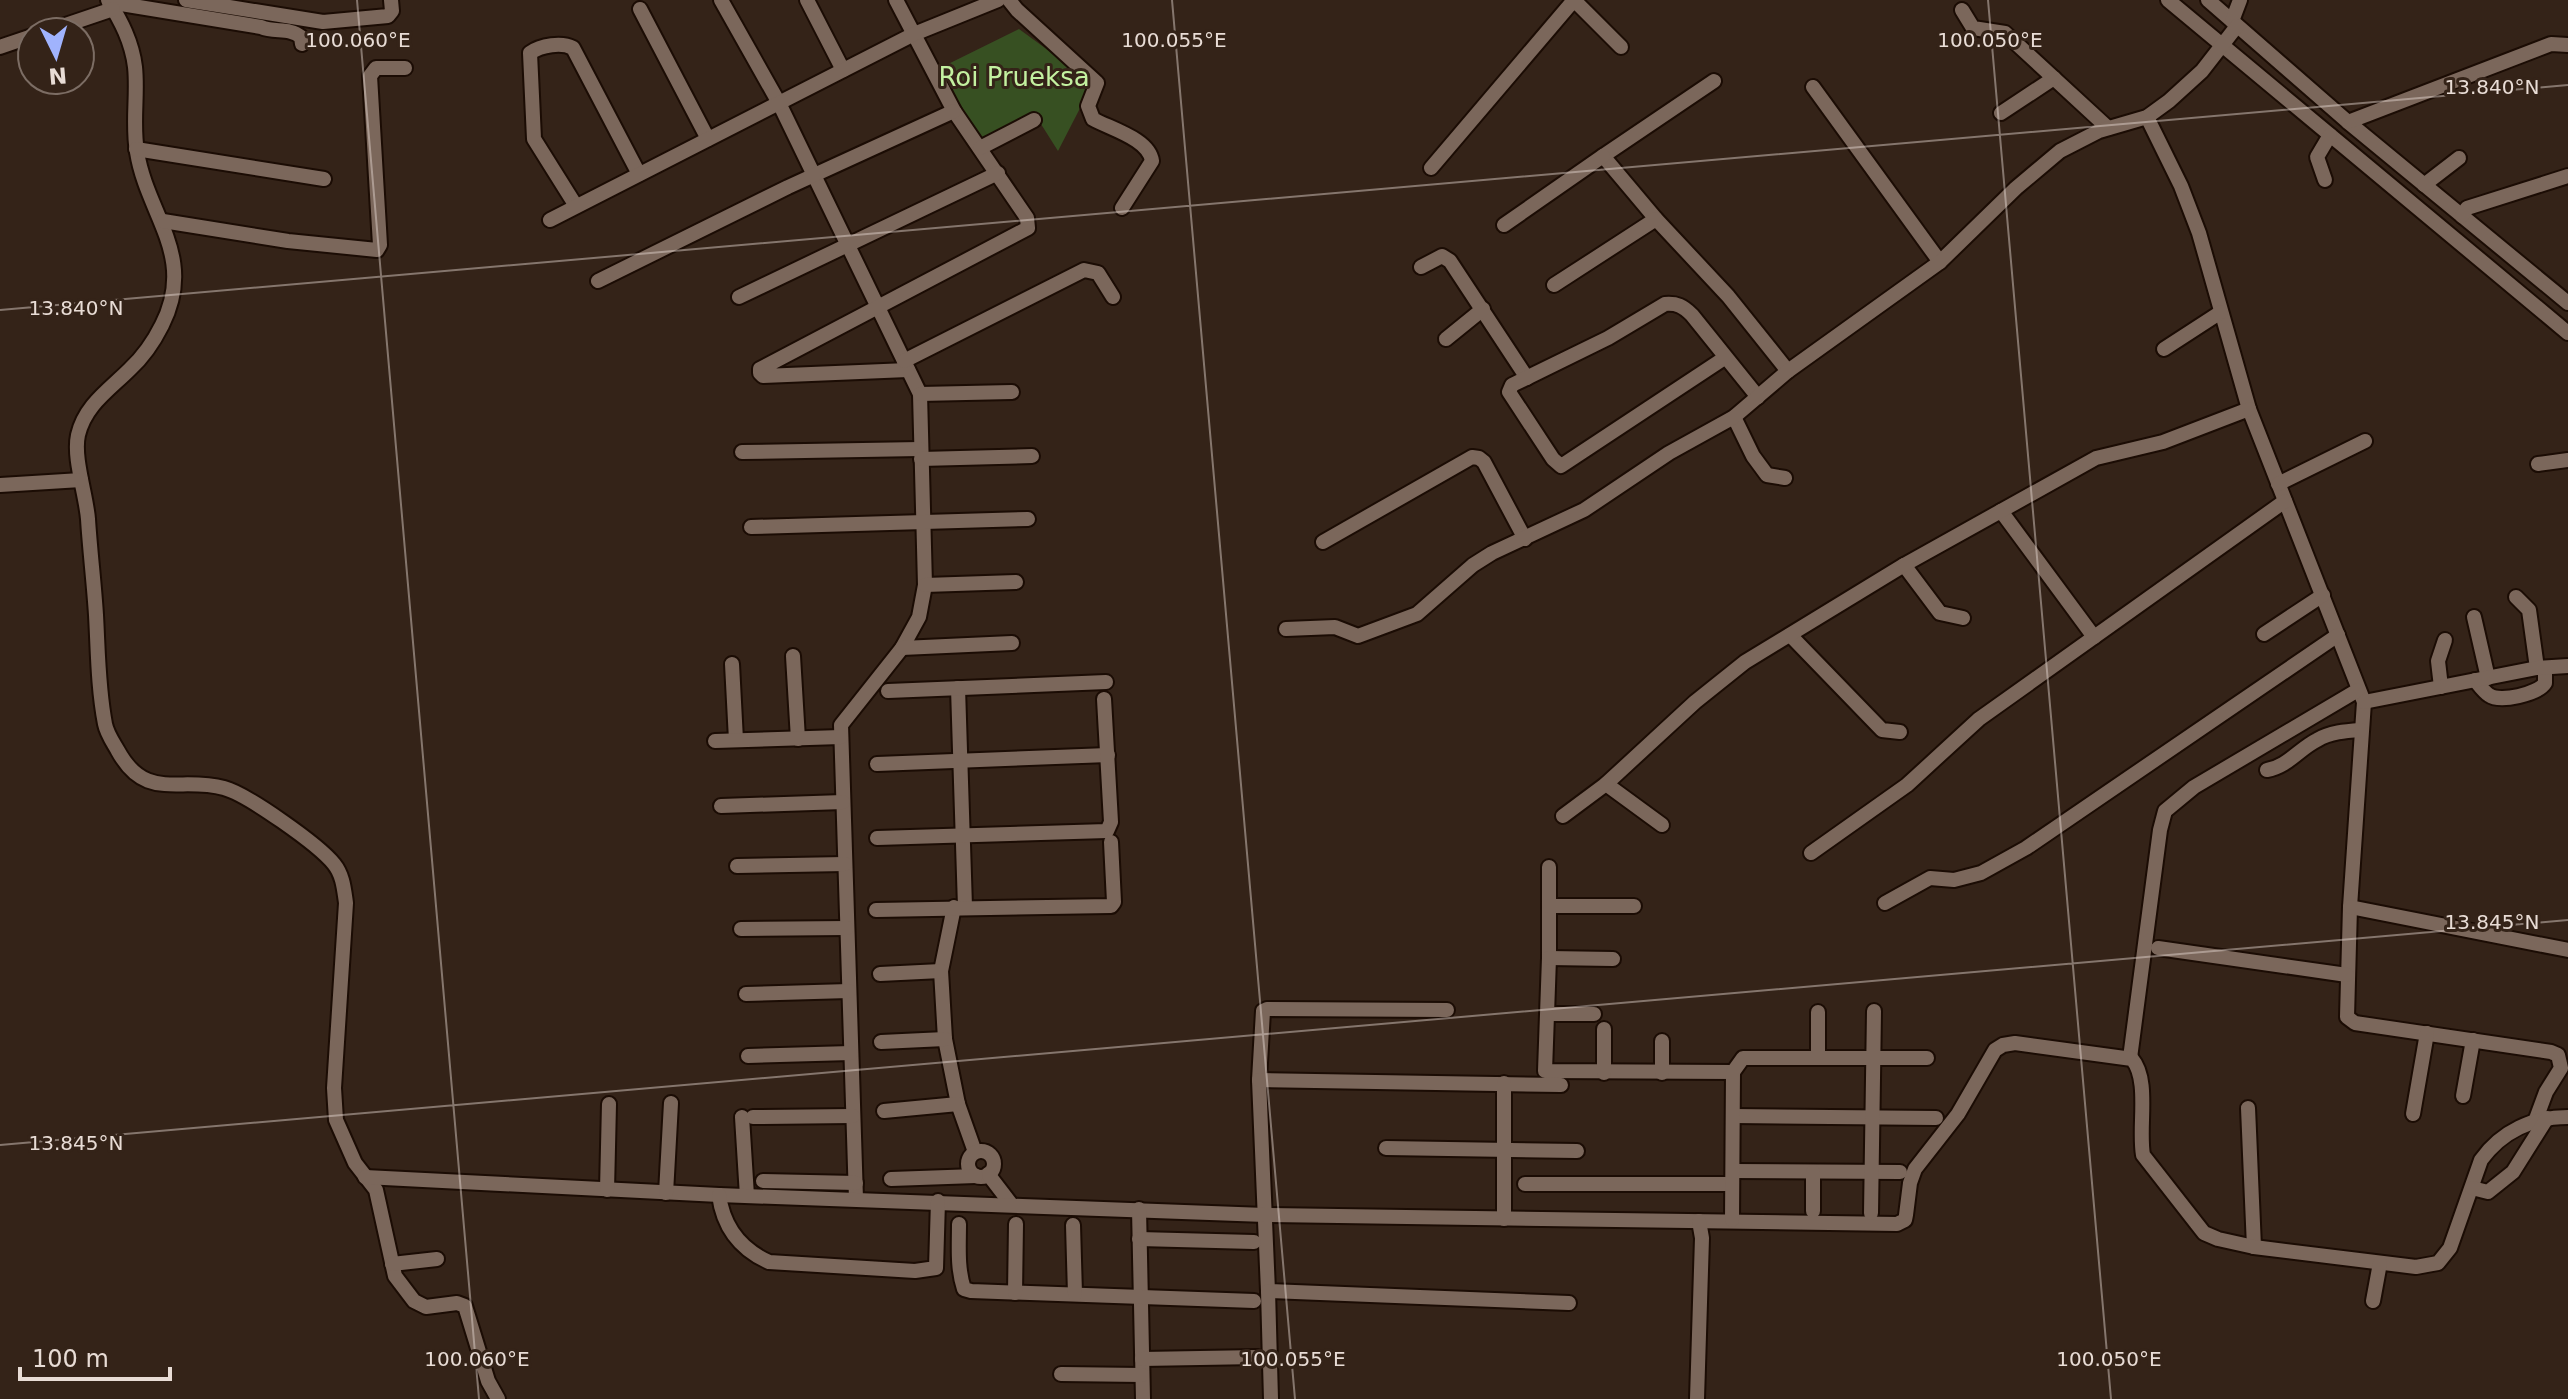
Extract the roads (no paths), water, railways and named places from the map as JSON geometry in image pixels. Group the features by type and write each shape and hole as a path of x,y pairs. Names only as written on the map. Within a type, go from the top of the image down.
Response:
{"street":[{"path":"186,0 334,23 388,16 392,11 391,0"},
{"path":"721,0 779,103 920,394 925,585 919,617 902,648 841,723 856,1199"},
{"path":"807,0 843,70"},
{"path":"896,0 954,111 1027,218 1028,228 760,369 760,373 763,376 906,366 1084,270 1098,273 1113,297"},
{"path":"1009,0 1097,83 1088,106 1093,119 1145,146 1151,154 1152,161 1122,208"},
{"path":"1431,168 1574,0 1621,47"},
{"path":"2168,0 2568,333"},
{"path":"2208,0 2348,122 2568,303"},
{"path":"1286,629 1335,627 1358,636 1417,614 1473,565 1492,553 1584,510 1669,453 1734,417 1788,371 1940,262 2016,188 2060,151 2108,128 2147,117 2202,71 2234,25 2240,0"},
{"path":"550,220 914,34 983,3"},
{"path":"82,16 110,4 273,31 288,30 301,37 302,44"},
{"path":"110,4 123,24 135,66 136,149 173,256 174,283 163,322 150,346 133,367 94,401 77,441 88,517 104,713 109,736 124,763 137,777 150,783 215,786 240,794 321,850 335,865 344,884 346,903 334,1100 336,1120 344,1142 376,1190 395,1276 414,1301 426,1307 457,1303 465,1306 488,1381 498,1399"},
{"path":"640,9 708,139"},
{"path":"1962,10 1973,28 2005,33 2108,128"},
{"path":"576,206 534,139 530,53 537,48 567,44 573,48 639,174"},
{"path":"2348,122 2551,44 2568,45"},
{"path":"163,221 288,241 377,250 380,245 370,76 376,68 405,68"},
{"path":"2001,113 2054,78"},
{"path":"1504,225 1714,81"},
{"path":"1813,87 1940,262"},
{"path":"598,281 788,187 954,111"},
{"path":"2147,117 2181,186 2199,233 2249,409 2361,696 2347,1017 2355,1023 2558,1055 2561,1068 2546,1092 2542,1119 2513,1172 2488,1192 2472,1188"},
{"path":"980,148 1034,120"},
{"path":"2325,180 2317,157 2330,135"},
{"path":"136,149 324,179"},
{"path":"1603,156 1656,219 1728,296 1788,371"},
{"path":"2424,185 2459,158"},
{"path":"739,297 998,173"},
{"path":"2462,216 2467,208 2568,176"},
{"path":"1554,285 1656,219"},
{"path":"1421,267 1442,256 1446,257 1527,378"},
{"path":"1726,357 1561,466 1557,465 1509,392 1512,385 1608,338 1665,304 1673,304 1685,308 1726,357 1758,397"},
{"path":"1446,339 1483,309"},
{"path":"2164,349 2221,312"},
{"path":"920,394 1012,392"},
{"path":"1563,816 1606,784 1720,681 1904,565 2096,458 2163,442 2249,409"},
{"path":"1734,417 1753,456 1767,475 1785,478"},
{"path":"2278,484 2365,441"},
{"path":"742,452 1032,456"},
{"path":"1323,542 1472,457 1484,462 1525,539"},
{"path":"2538,464 2568,460"},
{"path":"0,485 81,480"},
{"path":"1811,853 1907,785 1979,719 2285,501"},
{"path":"2001,511 2094,637"},
{"path":"751,527 1028,519"},
{"path":"1904,565 1940,613 1963,618"},
{"path":"925,585 1016,582"},
{"path":"2264,634 2323,595"},
{"path":"2474,617 2481,679 2489,696 2498,698 2534,692 2545,683 2529,610 2516,597"},
{"path":"1790,635 1882,730 1900,732"},
{"path":"1885,903 1930,878 1954,880 1981,873 2026,848 2338,635"},
{"path":"2441,687 2438,661 2445,640"},
{"path":"902,648 1012,643"},
{"path":"793,656 798,739"},
{"path":"732,664 736,740"},
{"path":"2568,666 2541,668 2441,687 2361,696 2194,787 2165,811 2130,1058 2140,1072 2140,1139 2143,1155 2200,1230 2218,1239 2254,1247 2416,1267 2438,1263 2450,1248 2481,1160 2490,1147 2504,1136 2542,1119 2568,1117"},
{"path":"888,691 1106,682"},
{"path":"958,688 962,834 959,907 941,971 945,1039 958,1104 975,1152"},
{"path":"877,838 1107,831 1111,822 1104,699"},
{"path":"2267,770 2282,765 2317,740 2342,731 2361,730"},
{"path":"715,741 841,737"},
{"path":"877,764 1108,755"},
{"path":"1606,784 1662,825"},
{"path":"721,806 843,802"},
{"path":"876,910 1111,906 1114,902 1111,842"},
{"path":"737,866 845,864"},
{"path":"1549,867 1545,1071 1733,1072"},
{"path":"1549,906 1634,906"},
{"path":"2350,907 2568,950"},
{"path":"741,929 847,928"},
{"path":"2158,948 2347,975"},
{"path":"1549,958 1613,959"},
{"path":"880,974 941,971"},
{"path":"746,994 849,991"},
{"path":"1271,1399 1259,1080 1262,1015 1267,1009 1447,1010"},
{"path":"1871,1213 1874,1011"},
{"path":"1818,1012 1818,1057"},
{"path":"1548,1014 1594,1014"},
{"path":"1604,1029 1604,1073"},
{"path":"2413,1114 2427,1033"},
{"path":"881,1042 945,1039"},
{"path":"2463,1096 2473,1040"},
{"path":"1662,1041 1662,1073"},
{"path":"365,1177 666,1193 1265,1215 1897,1224 1905,1220 1915,1169 1958,1114 1995,1050 2003,1045 2029,1043 2130,1058"},
{"path":"748,1056 851,1053"},
{"path":"1732,1220 1733,1072 1743,1058 1927,1058"},
{"path":"1259,1080 1561,1085"},
{"path":"1504,1083 1504,1219"},
{"path":"666,1193 671,1103"},
{"path":"607,1190 609,1104"},
{"path":"884,1111 958,1104"},
{"path":"2248,1108 2254,1247"},
{"path":"747,1196 747,1117 853,1116"},
{"path":"1733,1116 1936,1118"},
{"path":"1386,1148 1577,1151"},
{"path":"891,1179 982,1175 993,1167 990,1155 983,1151 975,1152 969,1159 968,1167 982,1175 1011,1204"},
{"path":"1813,1172 1813,1211"},
{"path":"1525,1184 1732,1178 1813,1172 1900,1172"},
{"path":"763,1181 856,1183"},
{"path":"719,1195 721,1210 732,1232 756,1256 769,1262 915,1271 936,1268 938,1201"},
{"path":"1139,1209 1143,1399"},
{"path":"1697,1399 1702,1238 1699,1221"},
{"path":"959,1224 958,1262 964,1289 1254,1301"},
{"path":"1015,1293 1016,1224"},
{"path":"1073,1225 1075,1294"},
{"path":"1139,1239 1254,1242"},
{"path":"392,1264 437,1259"},
{"path":"2373,1301 2380,1263"},
{"path":"1268,1291 1569,1303"},
{"path":"1142,1359 1258,1357"},
{"path":"1061,1374 1142,1375"}],"park label":[{"name":"Roi Prueksa","path":"1014,77"}]}
